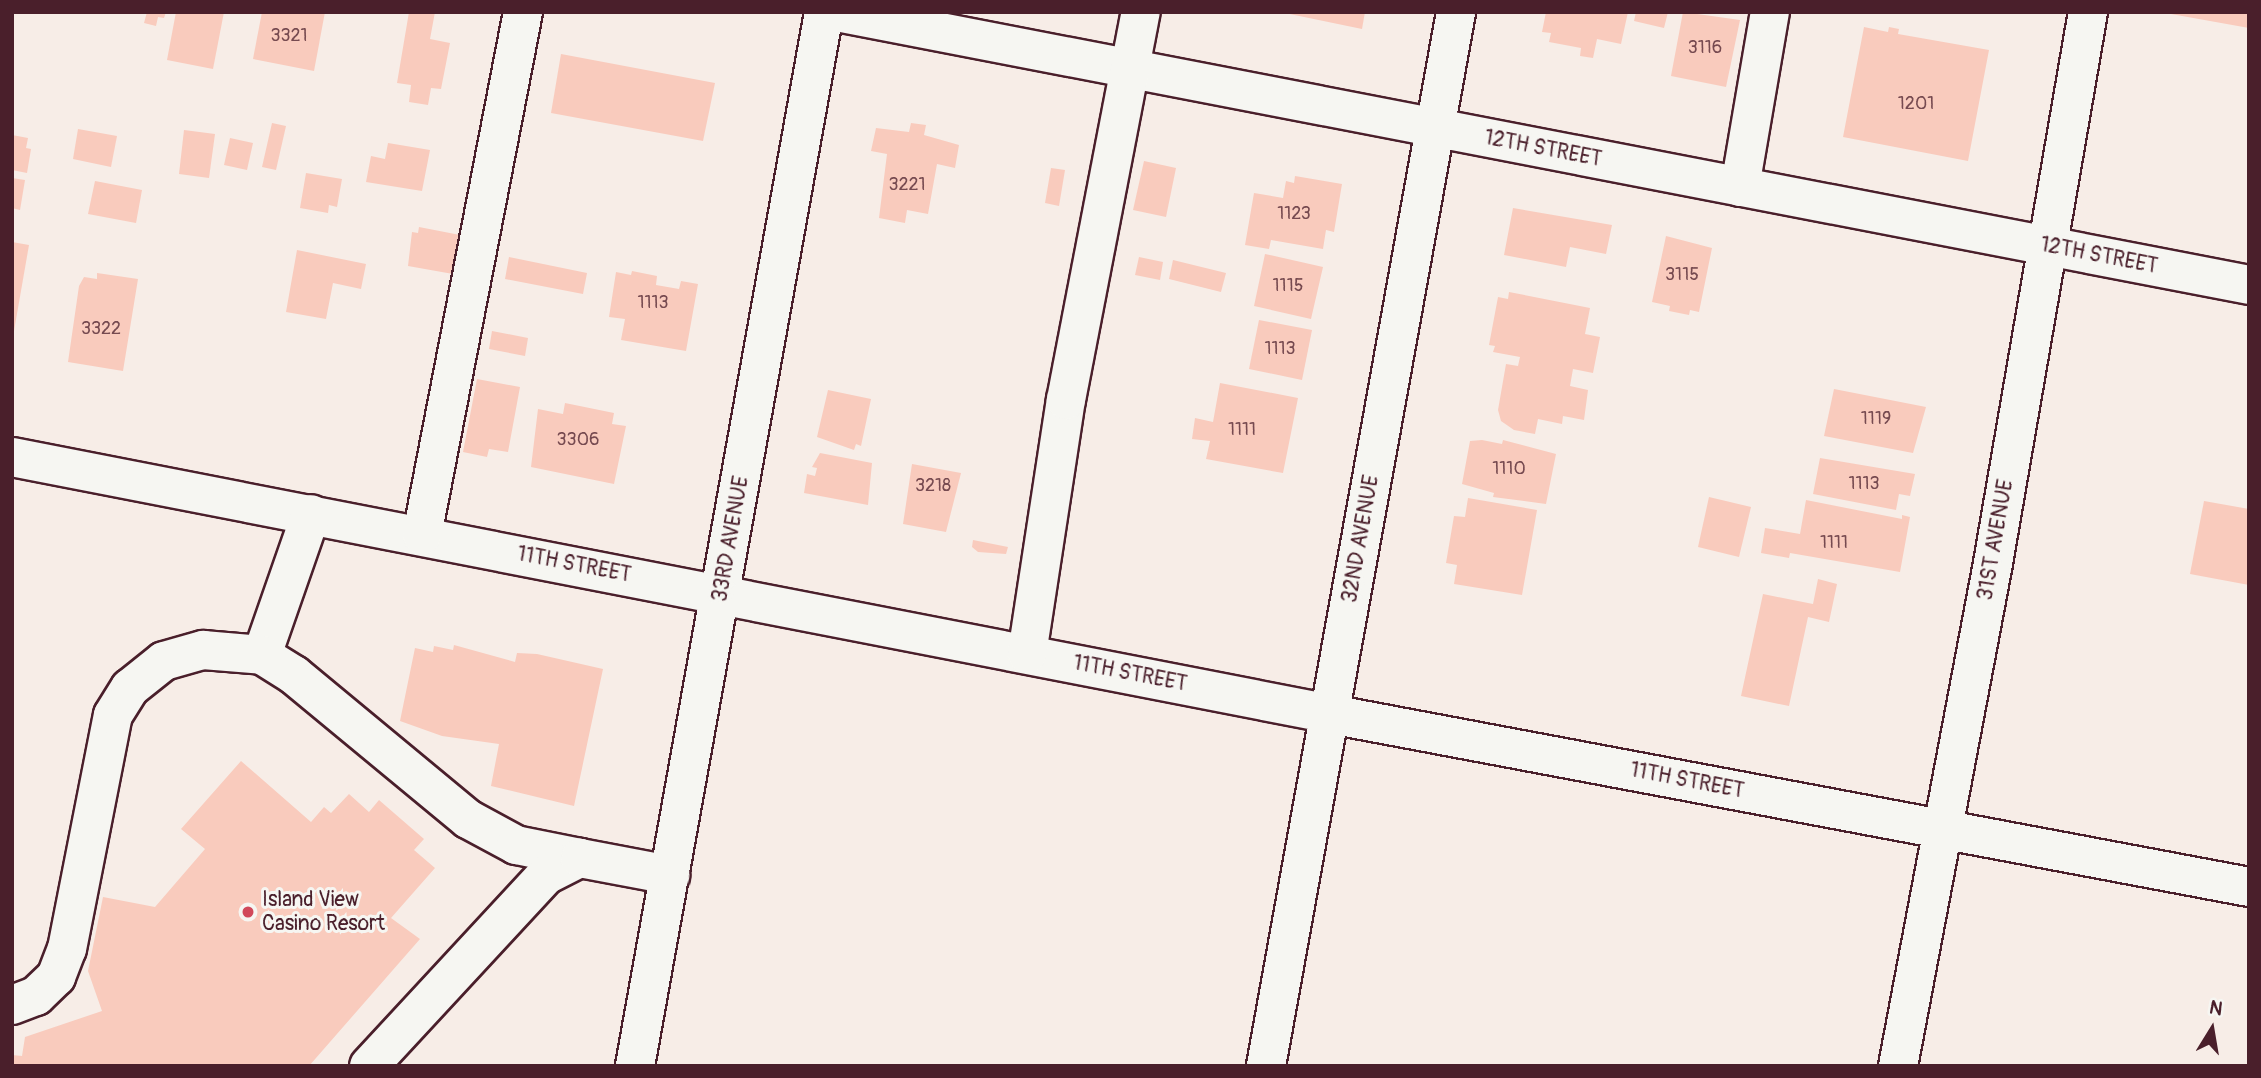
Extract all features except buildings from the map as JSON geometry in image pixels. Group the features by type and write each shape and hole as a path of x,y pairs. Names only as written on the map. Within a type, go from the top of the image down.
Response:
{"street":[{"path":"422,536 523,12"},
{"name":"33RD AVENUE","path":"635,1066 824,12"},
{"name":"12TH STREET","path":"837,12 2249,285"},
{"path":"1027,654 1066,400 1132,70 1141,12"},
{"name":"32ND AVENUE","path":"1266,1066 1456,12"},
{"path":"1740,187 1770,12"},
{"name":"31ST AVENUE","path":"1898,1066 1943,829 2088,12"},
{"name":"11TH STREET","path":"12,457 1330,714 2249,887"},
{"path":"262,655 311,514"},
{"path":"12,1005 36,996 56,977 67,949 113,715 130,688 164,662 203,650 262,655 294,675 468,819 516,845 670,875"},
{"path":"369,1066 524,894 546,875 580,858"}],"place":[{"name":"Island View Casino Resort","path":"248,912"}]}
